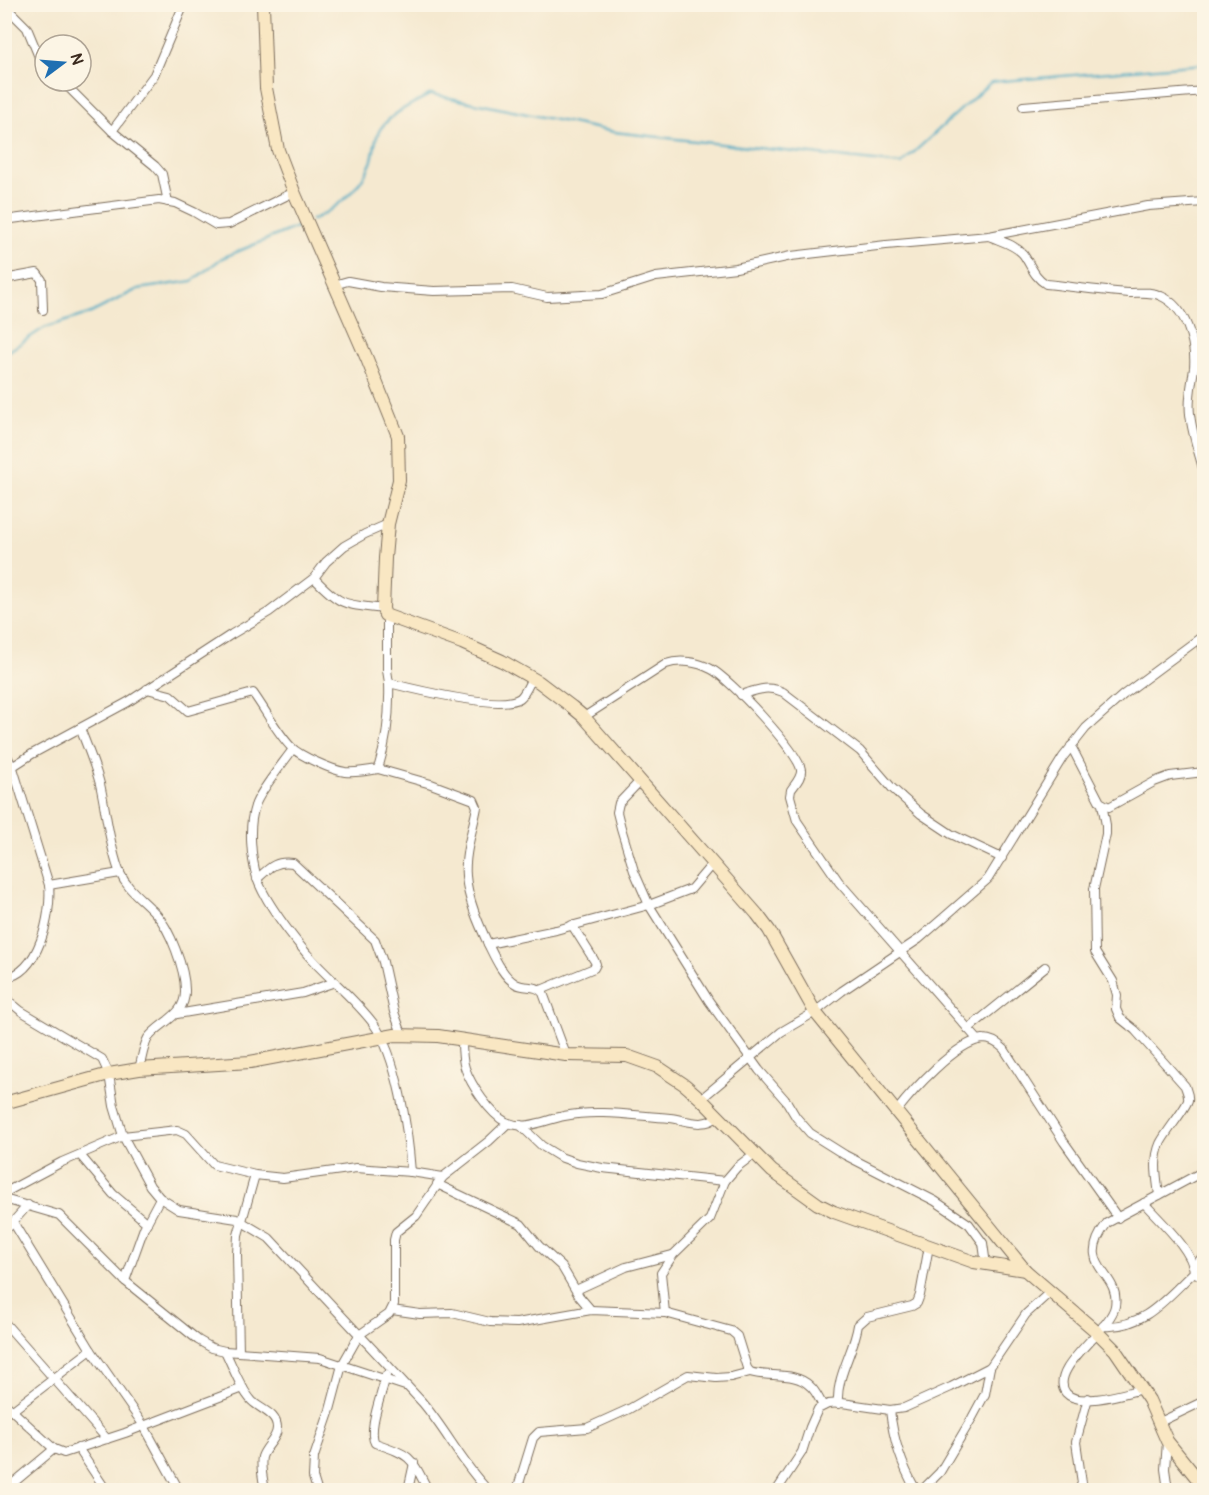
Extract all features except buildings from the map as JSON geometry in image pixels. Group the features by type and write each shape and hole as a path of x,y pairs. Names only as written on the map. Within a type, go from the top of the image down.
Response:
{"street":[{"path":"112,131 154,75 184,4"},
{"path":"263,4 266,88 278,150 398,436 399,480 388,524 385,558 385,613 390,707 384,750 378,769"},
{"path":"4,5 27,28 33,42"},
{"path":"1023,106 1204,91"},
{"path":"74,93 112,131 162,174 168,202"},
{"path":"4,220 159,200 194,212 216,225 229,224 294,192"},
{"path":"334,285 348,281 381,287 434,291 512,290 547,297 602,294 656,277 736,268 792,256 988,236 1137,208 1204,202"},
{"path":"988,236 1014,246 1023,254 1040,280 1046,284 1150,293 1161,296 1172,303 1184,318 1193,349 1194,371 1189,400 1190,417 1204,471"},
{"path":"4,279 37,273 42,280 43,310"},
{"path":"1193,349 1204,351"},
{"path":"4,772 147,689 269,612 314,578 326,561 344,546 388,524"},
{"path":"314,578 333,597 345,604 385,613 502,660 532,678 584,717 769,930 815,1012 1025,1270 1049,1293 1100,1330 1142,1389 1160,1422 1167,1441 1204,1487"},
{"path":"1203,636 1204,652"},
{"path":"701,1099 781,1032 815,1012 919,939 988,879 1036,798 1086,728 1116,700 1203,636"},
{"path":"584,717 666,664 683,661 712,669 772,726 800,764 802,772 790,796 797,820 839,882 978,1040"},
{"path":"389,683 489,702 518,699 523,695 532,678"},
{"path":"741,695 762,688 773,688 783,692 860,751 892,788 921,814 951,834 1002,858"},
{"path":"147,689 170,695 188,711 253,693 293,749 318,762 344,771 378,769 431,784 474,800 477,807 467,855 466,875 476,915 488,944 506,975 514,983 541,990 590,970 596,964 572,926"},
{"path":"80,728 99,782 120,873 132,892 160,920 178,958 185,990 184,1004 177,1014 150,1036 139,1069"},
{"path":"1071,746 1102,804 1106,825 1094,889 1095,952 1113,981 1117,995 1116,1009 1120,1018 1135,1030 1185,1086 1188,1097 1186,1106 1158,1149 1156,1175 1160,1195"},
{"path":"293,749 254,807 252,845 257,879 272,906 307,954 373,1023 381,1037 399,1092 409,1143 411,1172"},
{"path":"4,750 13,768 49,885 50,896 41,945 19,972 4,978"},
{"path":"1102,804 1113,806 1154,782 1170,776 1204,772"},
{"path":"640,781 619,802 617,812 634,871 649,905 709,1001 751,1059 788,1102 810,1133 845,1155 935,1202 969,1224 983,1243 986,1265"},
{"path":"257,879 273,864 284,861 293,863 375,940 384,962 394,1012 402,1034"},
{"path":"488,944 572,926 649,905 691,889 713,863"},
{"path":"49,885 120,873"},
{"path":"968,1029 1045,967"},
{"path":"177,1014 303,993 334,982"},
{"path":"541,990 566,1056"},
{"path":"4,997 21,1011 102,1059 109,1074 114,1106 123,1136 146,1179 160,1198 179,1210 226,1216 241,1221 269,1238 435,1417 467,1467 488,1491"},
{"path":"4,1104 109,1074 139,1069 250,1062 402,1034 438,1036 566,1056 627,1056 658,1067 701,1099 754,1154 792,1186 826,1208 986,1265 1025,1270"},
{"path":"462,1040 465,1070 482,1099 499,1118 508,1123 529,1126 574,1115 601,1114 671,1118 701,1124 712,1121 718,1116"},
{"path":"896,1112 913,1089 966,1045 978,1040 989,1040 999,1044 1118,1218"},
{"path":"317,1491 313,1477 314,1457 342,1365 359,1335 392,1310 394,1304 394,1236 416,1216 440,1181 508,1123"},
{"path":"520,1125 542,1146 560,1157 577,1163 602,1168 725,1181"},
{"path":"4,1193 123,1136 183,1131 214,1166 255,1175 283,1178 356,1168 411,1172 440,1181 499,1215 517,1221 562,1267 582,1301 591,1310"},
{"path":"665,1314 661,1272 673,1255 710,1219 725,1181 736,1167 754,1154"},
{"path":"80,1155 113,1194 147,1222"},
{"path":"1142,1389 1103,1399 1071,1397 1066,1392 1062,1378 1070,1363 1114,1311 1115,1293 1096,1260 1093,1248 1107,1223 1204,1171"},
{"path":"239,1352 237,1254 241,1221 255,1175"},
{"path":"125,1281 147,1222 160,1198"},
{"path":"4,1199 59,1215 125,1281 198,1340 212,1348 320,1358 407,1387"},
{"path":"1144,1203 1183,1247 1191,1258 1194,1270 1204,1278"},
{"path":"4,1232 28,1205"},
{"path":"13,1222 91,1350 144,1426 179,1491"},
{"path":"838,1404 841,1375 858,1325 867,1317 916,1303 920,1295 929,1246"},
{"path":"576,1290 626,1267 673,1255"},
{"path":"1100,1330 1124,1325 1153,1312 1194,1270 1204,1255"},
{"path":"922,1491 940,1472 972,1418 985,1394 990,1367 1026,1314 1049,1293"},
{"path":"392,1310 420,1314 452,1313 490,1322 517,1323 591,1310 665,1314 735,1333 750,1372"},
{"path":"4,1322 107,1439"},
{"path":"14,1410 91,1350"},
{"path":"225,1351 243,1388 253,1402 275,1420 277,1429 263,1455 262,1462 265,1491"},
{"path":"388,1366 376,1415 373,1439 375,1443 404,1453 414,1463 428,1491"},
{"path":"777,1490 802,1452 815,1414 824,1406 838,1404 890,1410 914,1405 990,1367"},
{"path":"517,1491 533,1438 539,1432 587,1428 630,1409 688,1375 723,1377 750,1372 795,1378 805,1381 812,1387 824,1406"},
{"path":"4,1403 54,1449 64,1453 144,1426 243,1388"},
{"path":"1079,1491 1082,1483 1076,1442 1088,1398"},
{"path":"1160,1422 1204,1401"},
{"path":"890,1410 900,1455 916,1491"},
{"path":"1167,1441 1165,1469 1168,1491"},
{"path":"78,1448 106,1491"},
{"path":"5,1491 54,1449"},
{"path":"408,1491 414,1463"}],"waterway":[{"path":"312,220 338,204 361,181 371,163 379,132 386,122 404,108 431,94 614,132 901,164 991,82 1204,64"},
{"path":"4,358 9,351 44,328 91,313 138,289 192,281 222,258 304,224"}]}
